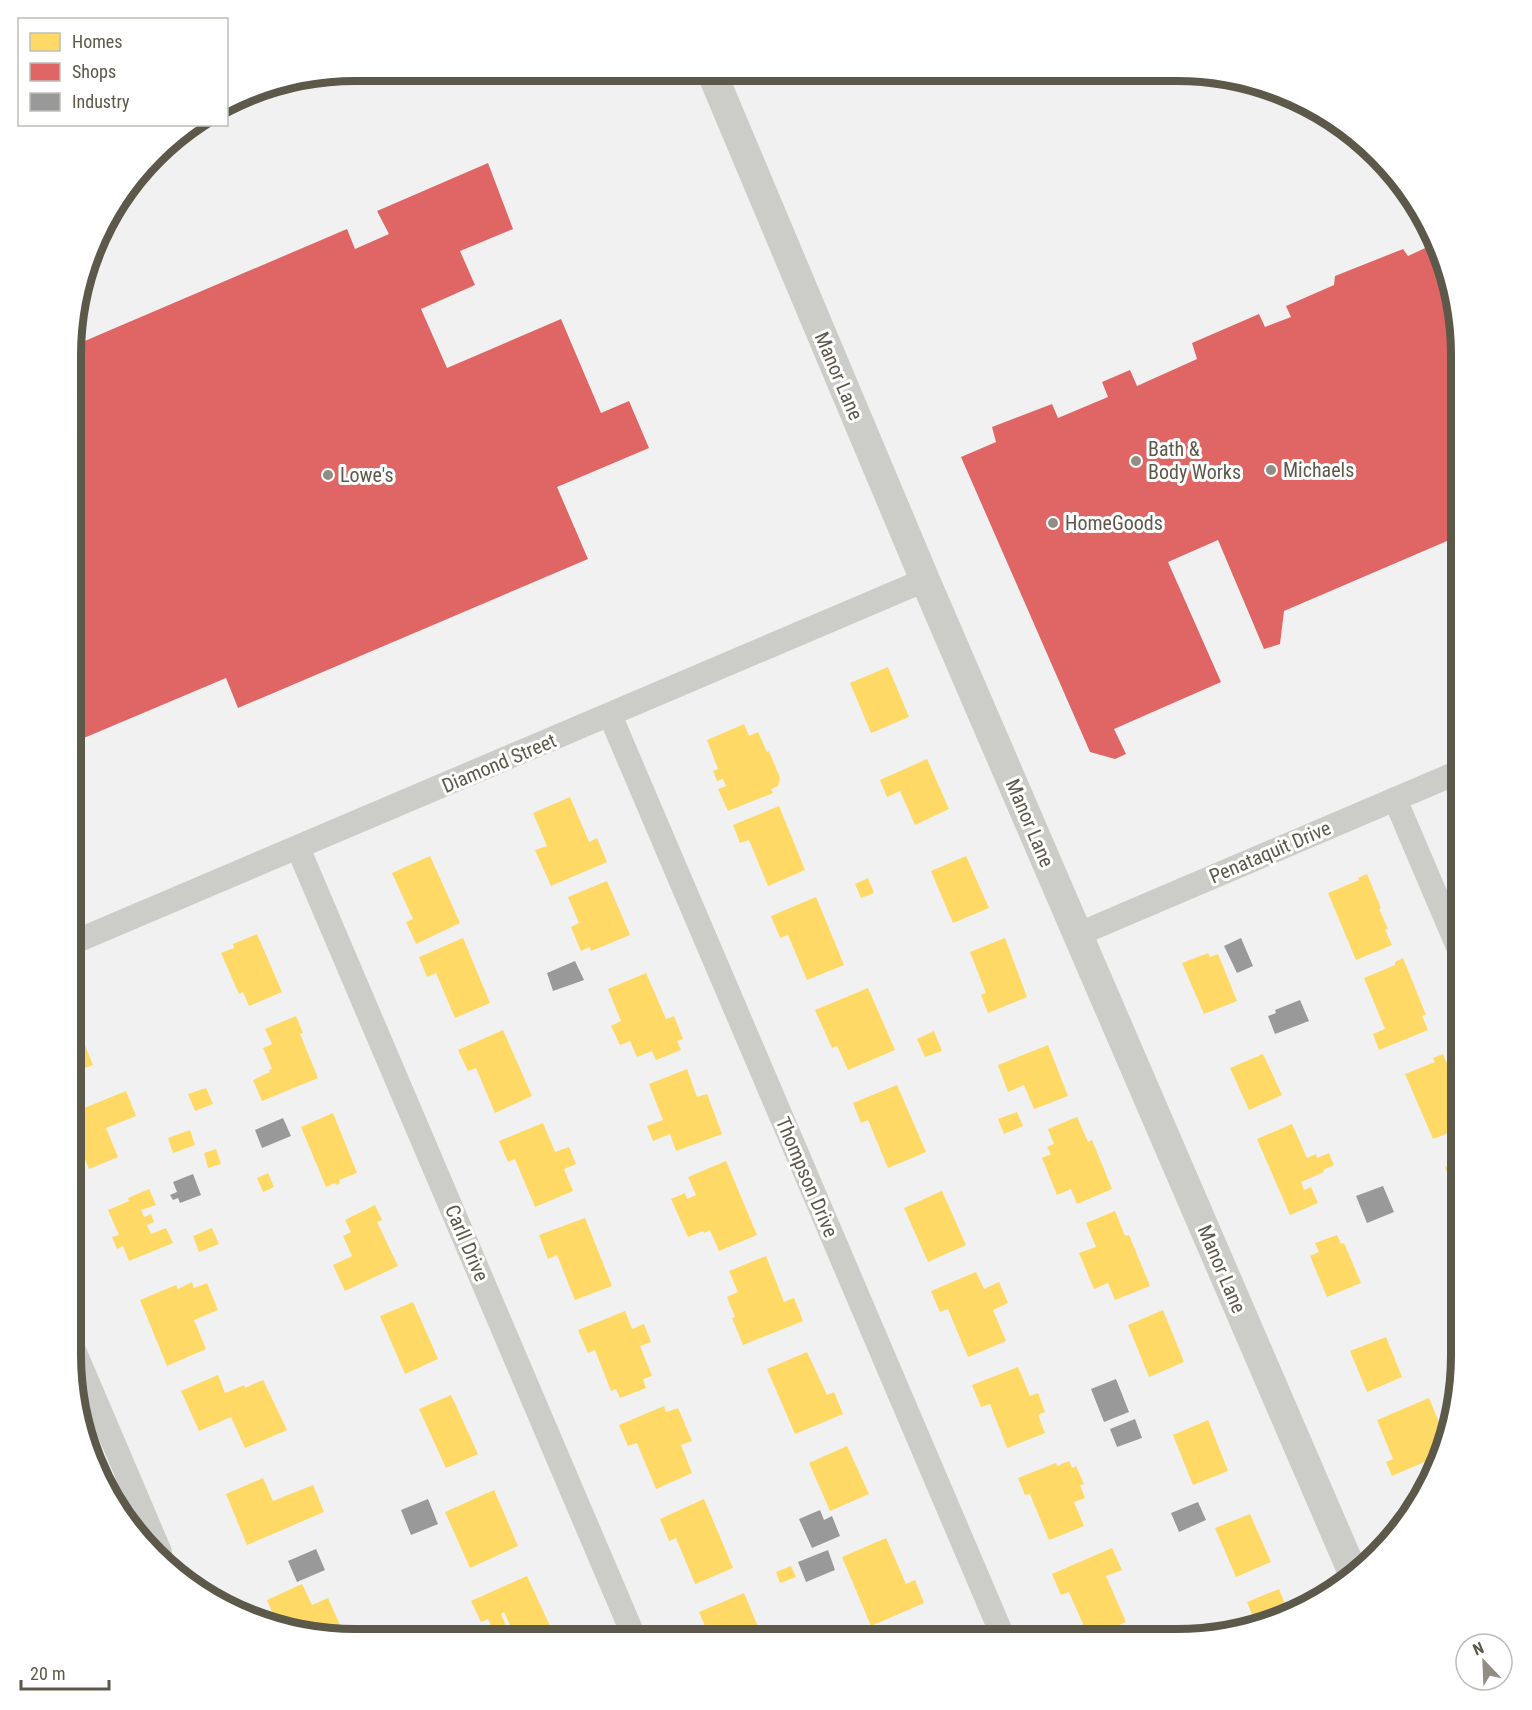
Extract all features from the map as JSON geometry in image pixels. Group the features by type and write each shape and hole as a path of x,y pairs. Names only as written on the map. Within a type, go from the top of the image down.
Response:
{"street":[{"name":"Manor Lane","path":"715,81 925,580 1350,1567"},
{"name":"Diamond Street","path":"81,939 925,580"},
{"name":"Thompson Drive","path":"610,716 1000,1629"},
{"name":"Penataquit Drive","path":"1078,934 1451,775"},
{"path":"1395,799 1451,931"},
{"name":"Carll Drive","path":"298,848 631,1629"},
{"path":"82,1368 157,1544"}],"building: Homes":[{"path":"888,667 909,717 871,733 850,683"},
{"path":"744,724 749,736 758,732 780,778 778,786 771,789 773,793 728,811 718,789 726,786 723,779 717,781 713,771 718,769 707,740"},
{"path":"927,759 949,809 915,825 900,791 887,797 880,780"},
{"path":"570,797 589,842 597,838 607,862 551,886 535,850 547,846 533,813"},
{"path":"779,806 805,870 768,886 749,840 740,843 733,825"},
{"path":"430,856 460,923 416,944 406,922 413,919 392,873"},
{"path":"966,856 989,908 953,923 931,871"},
{"path":"1367,874 1381,908 1379,909 1388,929 1385,930 1392,945 1356,960 1328,893 1359,880 1358,878"},
{"path":"868,878 874,893 861,898 855,884"},
{"path":"607,881 630,935 591,951 590,947 581,951 571,927 579,923 568,897"},
{"path":"816,897 844,965 807,980 788,935 780,938 771,916"},
{"path":"257,934 282,992 249,1006 243,992 239,994 221,953 234,948 233,944"},
{"path":"463,938 490,1003 455,1018 436,973 427,977 419,957"},
{"path":"1005,938 1027,997 988,1013 981,995 986,993 970,952"},
{"path":"1208,953 1210,957 1218,954 1237,1001 1204,1014 1182,963"},
{"path":"1403,958 1426,1015 1422,1016 1428,1030 1379,1050 1373,1034 1385,1029 1364,978 1395,965 1395,962"},
{"path":"646,973 666,1019 674,1016 683,1039 677,1041 681,1050 656,1060 652,1051 637,1057 630,1041 620,1045 611,1026 621,1021 608,989"},
{"path":"868,988 895,1050 848,1070 837,1046 832,1048 815,1010"},
{"path":"296,1016 303,1033 300,1034 318,1078 262,1101 253,1080 272,1069 263,1048 272,1044 265,1029"},
{"path":"503,1030 532,1096 495,1113 476,1068 468,1071 458,1050"},
{"path":"934,1031 942,1051 925,1057 917,1039"},
{"path":"81,1035 93,1065 81,1070"},
{"path":"1048,1045 1068,1096 1034,1109 1024,1085 1008,1092 998,1065"},
{"path":"1263,1054 1282,1095 1249,1110 1230,1068"},
{"path":"1443,1054 1451,1073 1451,1132 1433,1139 1405,1074 1435,1062 1433,1058"},
{"path":"687,1069 697,1097 707,1094 722,1134 676,1151 670,1134 653,1141 647,1126 663,1120 649,1084"},
{"path":"897,1085 926,1152 888,1168 868,1120 861,1123 853,1103"},
{"path":"206,1088 213,1104 195,1111 188,1094"},
{"path":"126,1091 136,1116 106,1128 118,1157 89,1169 81,1149 81,1109"},
{"path":"1017,1112 1023,1126 1004,1134 998,1119"},
{"path":"333,1113 357,1173 339,1180 340,1183 336,1185 335,1183 326,1187 301,1127"},
{"path":"1077,1117 1088,1142 1092,1140 1112,1189 1077,1204 1071,1189 1057,1195 1042,1158 1051,1154 1047,1147 1054,1144 1048,1129"},
{"path":"543,1123 555,1152 569,1147 576,1164 564,1169 573,1191 535,1207 515,1159 508,1162 499,1141"},
{"path":"1292,1124 1307,1158 1316,1154 1317,1158 1329,1153 1334,1165 1301,1182 1304,1190 1311,1187 1318,1203 1290,1215 1257,1139"},
{"path":"190,1130 195,1145 173,1153 168,1138"},
{"path":"216,1149 221,1164 208,1168 204,1153"},
{"path":"726,1161 757,1235 719,1251 710,1230 688,1237 671,1199 685,1193 687,1199 696,1195 688,1177"},
{"path":"1451,1165 1451,1181 1445,1167"},
{"path":"268,1173 274,1187 263,1192 257,1178"},
{"path":"149,1189 156,1205 141,1210 144,1217 151,1214 154,1222 147,1225 151,1234 166,1228 173,1243 129,1261 123,1246 117,1249 112,1237 119,1235 108,1210"},
{"path":"942,1191 966,1245 928,1262 904,1208"},
{"path":"375,1205 382,1220 377,1222 398,1266 345,1291 333,1265 352,1256 343,1236 351,1232 345,1220"},
{"path":"1115,1211 1125,1236 1129,1235 1150,1286 1115,1300 1108,1283 1094,1289 1079,1253 1096,1247 1086,1223"},
{"path":"585,1218 612,1286 575,1300 557,1255 548,1259 539,1235"},
{"path":"212,1228 219,1244 199,1252 193,1236"},
{"path":"1337,1235 1341,1244 1344,1243 1361,1283 1327,1297 1310,1256 1319,1252 1315,1243"},
{"path":"766,1256 784,1302 794,1298 803,1321 743,1345 732,1318 735,1317 727,1297 738,1292 729,1271"},
{"path":"976,1272 984,1289 999,1282 1008,1303 993,1310 1006,1341 968,1357 948,1309 940,1312 931,1291"},
{"path":"192,1282 194,1288 207,1283 218,1310 194,1320 206,1349 167,1366 140,1300 176,1285 178,1289"},
{"path":"413,1302 438,1359 405,1374 380,1316"},
{"path":"1163,1310 1184,1362 1149,1377 1128,1325"},
{"path":"625,1311 632,1329 644,1324 651,1342 640,1346 652,1376 643,1379 646,1388 620,1398 616,1389 611,1391 595,1350 588,1353 578,1330"},
{"path":"1386,1337 1402,1377 1367,1392 1350,1351"},
{"path":"807,1352 827,1395 834,1392 843,1414 795,1434 767,1369"},
{"path":"1018,1367 1030,1396 1038,1393 1045,1412 1038,1415 1045,1433 1007,1448 990,1404 981,1407 972,1385"},
{"path":"218,1375 225,1393 263,1380 287,1430 245,1448 231,1417 199,1431 181,1391"},
{"path":"451,1395 478,1454 446,1468 419,1409"},
{"path":"1429,1398 1441,1428 1429,1461 1392,1476 1386,1462 1393,1459 1377,1420"},
{"path":"664,1406 666,1412 678,1408 692,1441 681,1445 692,1473 656,1489 637,1443 628,1446 619,1425"},
{"path":"1208,1420 1228,1471 1193,1485 1173,1435"},
{"path":"847,1446 869,1494 830,1511 809,1463"},
{"path":"1069,1461 1072,1468 1076,1466 1084,1484 1080,1485 1085,1498 1074,1502 1084,1526 1049,1540 1030,1494 1025,1495 1018,1478 1056,1463 1057,1466"},
{"path":"263,1478 273,1501 313,1485 324,1512 247,1545 226,1494"},
{"path":"494,1490 518,1546 470,1568 445,1512"},
{"path":"704,1499 733,1568 695,1584 676,1538 669,1541 660,1519"},
{"path":"1250,1514 1271,1562 1236,1577 1215,1528"},
{"path":"886,1538 906,1584 915,1580 924,1603 871,1626 842,1557"},
{"path":"1112,1548 1122,1570 1106,1576 1126,1622 1110,1629 1085,1629 1069,1592 1061,1595 1052,1574"},
{"path":"791,1566 796,1577 780,1583 776,1572"},
{"path":"527,1576 551,1629 512,1629 504,1612 501,1614 506,1626 493,1629 488,1619 481,1622 471,1601"},
{"path":"302,1584 312,1605 328,1598 340,1625 334,1628 319,1627 284,1620 274,1616 267,1600"},
{"path":"1279,1589 1286,1606 1253,1618 1247,1602"},
{"path":"744,1593 759,1629 706,1629 699,1612"}],"building: Shops":[{"name":"Lowe's","path":"488,163 513,229 460,251 475,285 421,309 447,368 561,319 601,413 629,401 649,448 557,487 588,559 238,708 226,678 81,739 82,342 347,229 355,249 389,234 377,211"},
{"path":"1428,246 1442,284 1449,319 1451,539 1284,611 1280,644 1264,649 1218,540 1168,562 1221,682 1114,729 1126,754 1115,759 1090,752 961,457 996,442 992,427 1052,404 1058,418 1108,397 1102,382 1130,370 1137,386 1197,359 1192,343 1259,314 1265,327 1291,317 1286,306 1334,285 1335,276 1403,249 1408,256"}],"building: Industry":[{"path":"1241,938 1253,966 1237,973 1224,946"},
{"path":"575,961 584,980 553,991 547,973"},
{"path":"1300,1000 1309,1021 1275,1034 1268,1016 1276,1013 1275,1010"},
{"path":"283,1118 291,1136 262,1148 255,1130"},
{"path":"193,1174 201,1195 180,1203 178,1198 173,1200 170,1195 177,1192 173,1182"},
{"path":"1383,1186 1394,1212 1367,1223 1356,1196"},
{"path":"1116,1379 1129,1412 1104,1422 1091,1389"},
{"path":"1135,1419 1142,1438 1117,1447 1110,1429"},
{"path":"428,1499 438,1524 411,1535 401,1510"},
{"path":"1198,1502 1206,1520 1179,1532 1171,1513"},
{"path":"820,1510 824,1520 832,1516 840,1536 812,1548 799,1519"},
{"path":"316,1549 325,1570 297,1582 288,1561"},
{"path":"828,1550 835,1570 806,1582 798,1562"}],"place":[{"name":"Bath & Body Works","path":"1136,461"},
{"name":"Michaels","path":"1271,470"},
{"name":"Lowe's","path":"328,475"},
{"name":"HomeGoods","path":"1053,523"}]}
